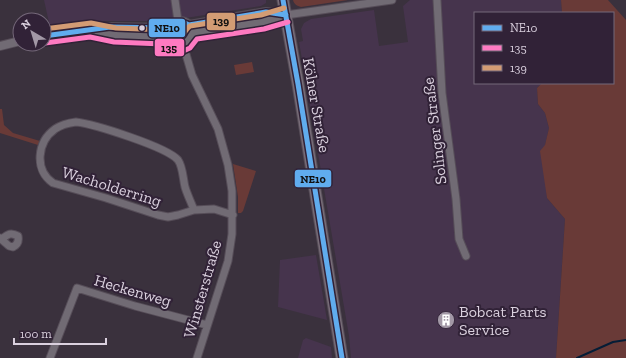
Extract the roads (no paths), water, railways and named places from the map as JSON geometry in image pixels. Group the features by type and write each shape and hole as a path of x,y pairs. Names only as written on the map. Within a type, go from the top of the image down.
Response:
{"main road":[{"name":"Kölner Straße","path":"283,0 342,358"}],"street":[{"path":"175,0 178,21"},
{"path":"191,29 266,12 286,15 392,0"},
{"name":"Solinger Straße","path":"437,0 442,93 456,199 459,239 466,256"},
{"path":"169,38 169,28 172,24 178,21 183,21 191,29"},
{"path":"52,35 110,27 169,28"},
{"path":"90,30 115,34 169,38 175,44 183,44 190,40 191,29"},
{"path":"0,46 12,43"},
{"name":"Winsterstraße","path":"183,44 192,76 218,129 229,172 232,191 233,215 228,261 196,358"},
{"name":"Wacholderring","path":"194,210 180,165 178,161 169,153 132,138 86,123 76,122 65,124 56,128 48,135 43,144 40,155 40,165 43,173 53,183 168,217 194,210 214,209 233,215"},
{"name":"Heckenweg","path":"50,358 77,288 135,306 207,325"}],"waterway":[{"path":"577,358 613,342 626,340"}],"place":[{"name":"Bobcat Parts Service","path":"446,320"}]}
